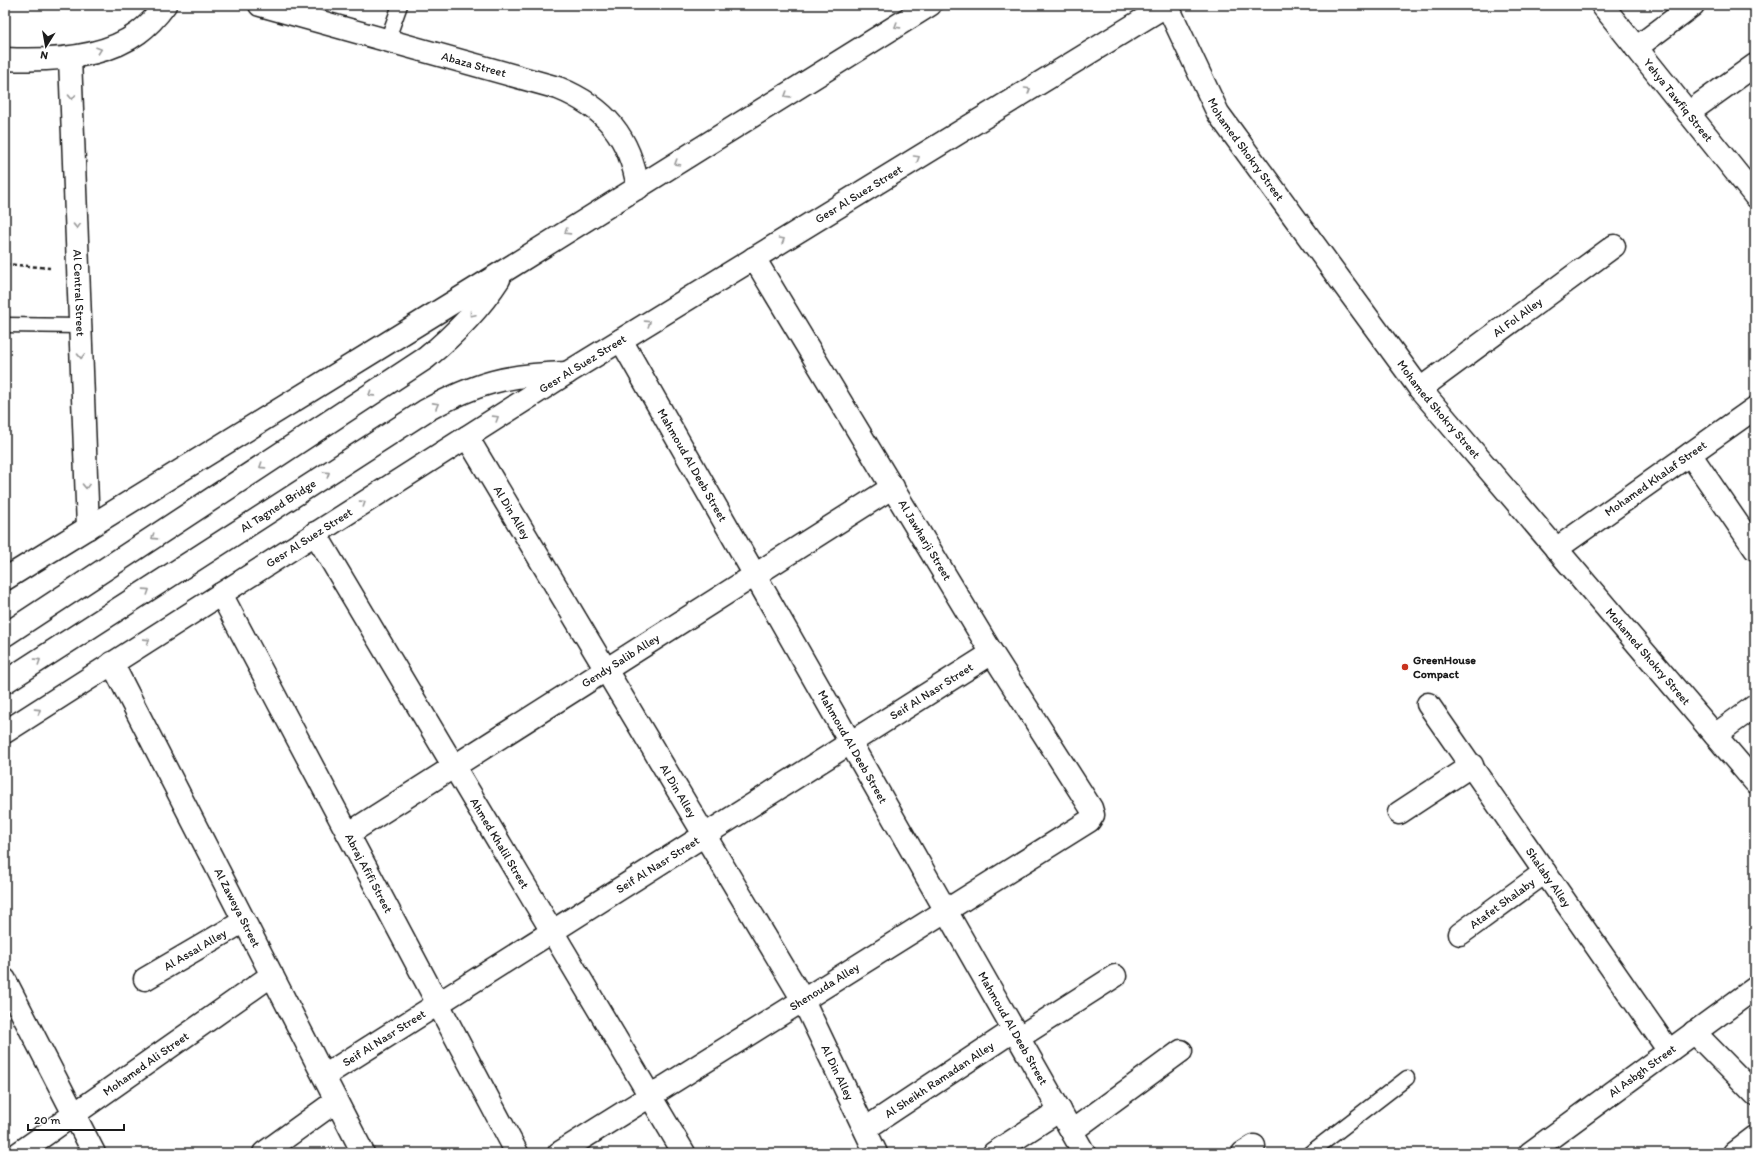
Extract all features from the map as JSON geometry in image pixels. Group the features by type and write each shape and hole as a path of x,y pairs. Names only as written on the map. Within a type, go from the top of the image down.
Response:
{"street":[{"path":"5,59 45,60 70,58 100,50 136,34 153,20 165,5"},
{"name":"Abaza Street","path":"260,5 558,88 578,97 602,113 622,140 635,171 638,188"},
{"path":"5,579 638,188 930,5"},
{"name":"Gesr Al Suez Street","path":"5,732 567,373 1167,5"},
{"name":"Mohamed Shokry Street","path":"1167,5 1218,113 1420,389 1755,782"},
{"name":"Yehya Tawfiq Street","path":"1602,5 1755,196"},
{"path":"1636,48 1693,5"},
{"name":"Al Central Street","path":"70,58 88,528"},
{"path":"1688,113 1755,65"},
{"name":"Al Fol Alley","path":"1420,389 1614,246"},
{"name":"Al Jawharji Street","path":"754,258 992,653 1093,811 1093,815 1089,822"},
{"path":"5,635 426,358 469,318 488,296 504,271"},
{"name":"Mahmoud Al Deeb Street","path":"621,340 1084,1153"},
{"name":"Al Tagned Bridge","path":"5,682 425,411 452,396 479,385 508,377 538,373 567,373"},
{"name":"Mohamed Khalaf Street","path":"1556,549 1755,408"},
{"name":"Al Din Alley","path":"467,436 803,1000 876,1153"},
{"path":"1690,454 1755,549"},
{"name":"Gendy Salib Alley","path":"348,834 893,487"},
{"name":"Ahmed Khalil Street","path":"316,533 684,1153"},
{"name":"Abraj Afifi Street","path":"221,594 517,1153"},
{"name":"Seif Al Nasr Street","path":"324,1076 992,653"},
{"name":"Al Zaweya Street","path":"112,663 363,1153"},
{"name":"Shalaby Alley","path":"1428,704 1472,765 1669,1051"},
{"path":"1715,735 1755,706"},
{"path":"1399,813 1472,765"},
{"name":"Shenouda Alley","path":"559,1153 1089,822"},
{"name":"Atafet Shalaby","path":"1460,934 1545,872"},
{"name":"Al Assal Alley","path":"145,979 244,921"},
{"name":"Mohamed Ali Street","path":"19,1153 272,975"},
{"name":"Al Sheikh Ramadan Alley","path":"865,1129 1016,1034 1115,976"},
{"path":"5,980 11,1007 74,1115 94,1153"},
{"name":"Al Asbgh Street","path":"1530,1153 1755,988"},
{"path":"1694,1032 1755,1094"},
{"path":"1072,1131 1181,1051"},
{"path":"264,1153 336,1101"},
{"path":"994,1153 1060,1110"},
{"path":"1734,1153 1755,1137"}],"lane":[{"path":"387,41 400,5"},
{"path":"5,325 80,326"},
{"path":"1310,1153 1407,1078"}],"path":[{"path":"5,264 78,270"}],"place":[{"name":"GreenHouse Compact","path":"1405,667"}]}
